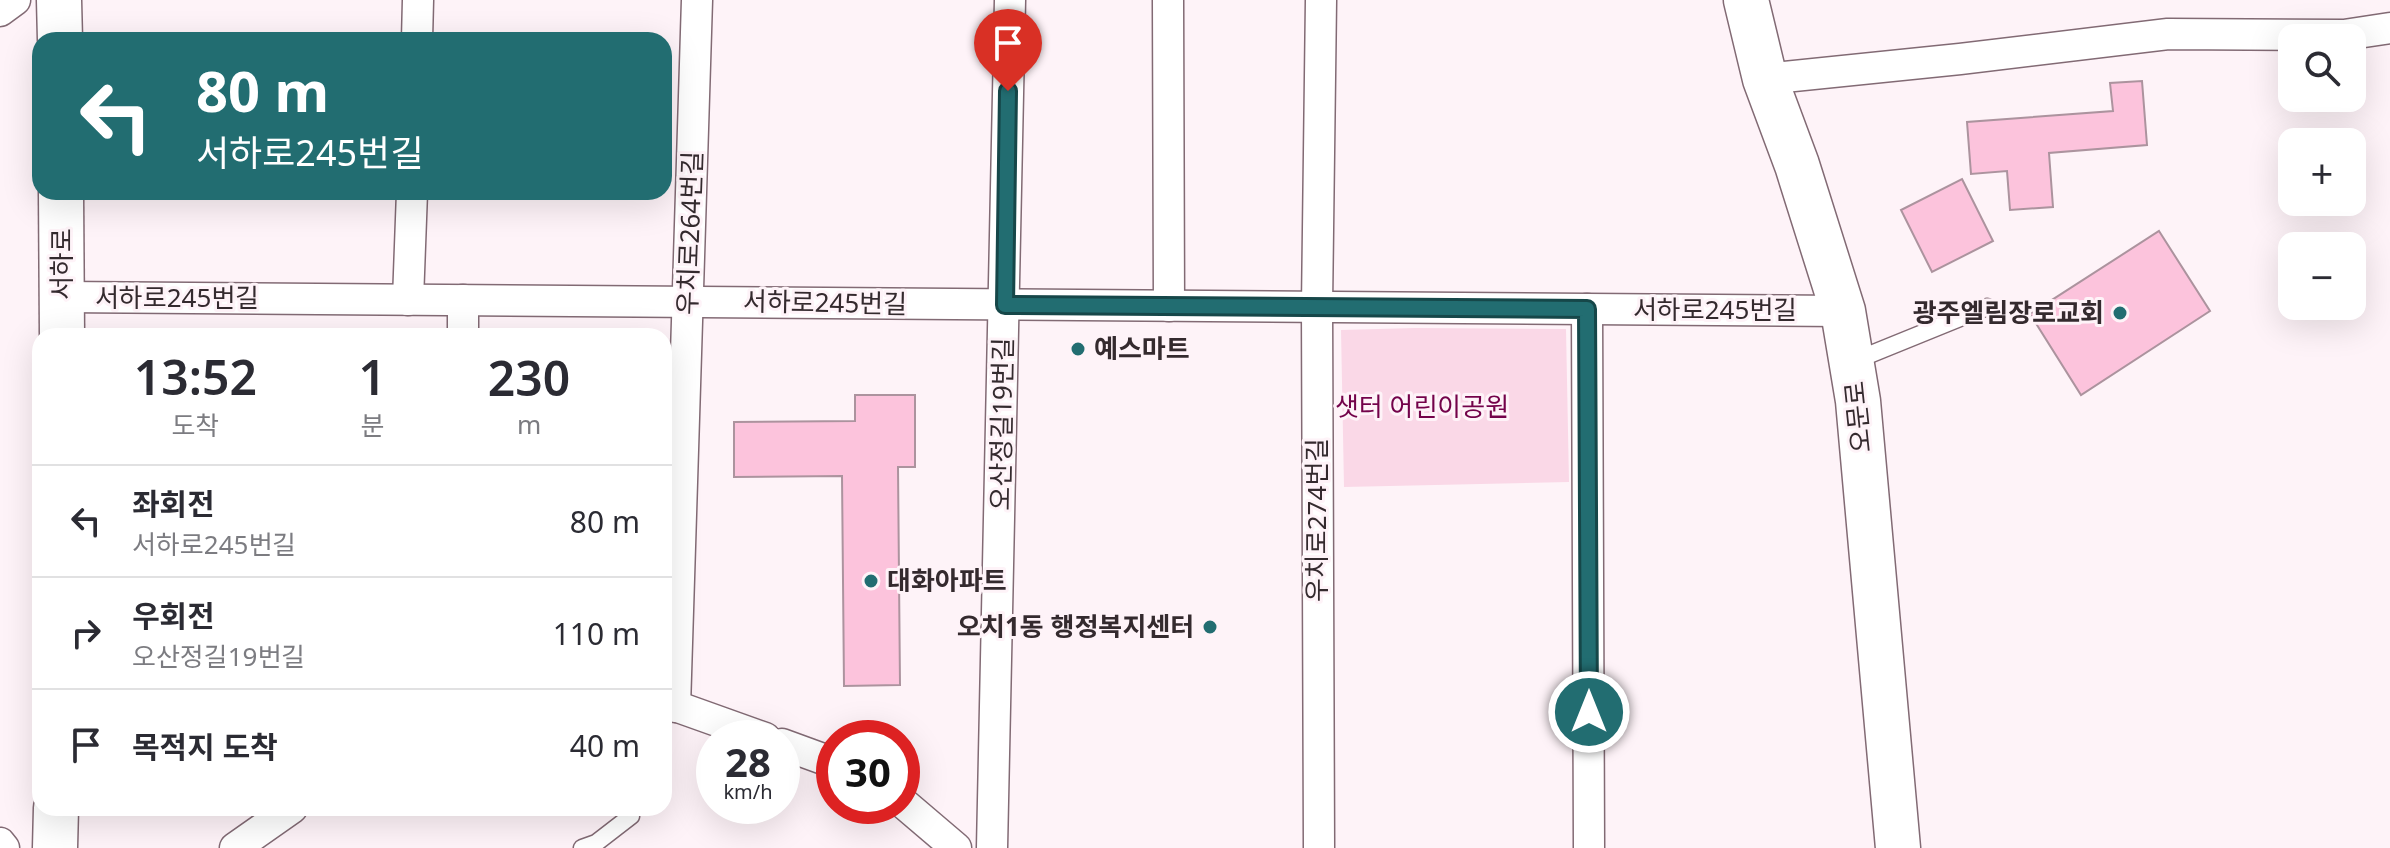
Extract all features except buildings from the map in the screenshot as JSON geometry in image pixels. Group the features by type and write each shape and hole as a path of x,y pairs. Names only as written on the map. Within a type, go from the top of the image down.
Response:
{"street":[{"path":"0,11 15,0"},
{"path":"59,0 60,32"},
{"path":"417,32 418,0"},
{"name":"우치로264번길","path":"672,641 688,302 697,0"},
{"name":"오산정길19번길","path":"992,848 1010,0"},
{"path":"1168,0 1169,306"},
{"name":"우치로274번길","path":"1319,848 1317,307 1321,0"},
{"name":"오문로","path":"1746,0 1765,79 1797,165 1843,311 1852,362 1898,848"},
{"path":"1765,79 2168,34 2344,35 2390,28"},
{"name":"서하로","path":"61,200 62,316"},
{"path":"408,300 412,200"},
{"name":"서하로245번길","path":"62,316 408,300 1843,311"},
{"path":"463,300 463,328"},
{"path":"1587,309 1589,848"},
{"path":"672,705 714,720"},
{"path":"55,848 56,816"},
{"path":"235,848 281,816"},
{"path":"920,817 956,848"}],"lane":[{"path":"1852,362 1987,307"},
{"path":"582,848 596,843 631,816"}],"green space":[{"name":"샛터 어린이공원","path":"1566,329 1569,482 1344,487 1341,330"}],"place":[{"name":"광주엘림장로교회","path":"2120,313"},
{"name":"예스마트","path":"1078,349"},
{"name":"대화아파트","path":"871,581"},
{"name":"오치1동 행정복지센터","path":"1210,627"}],"route":[{"path":"1008,91 1005,305 1587,309 1589,712"}]}
